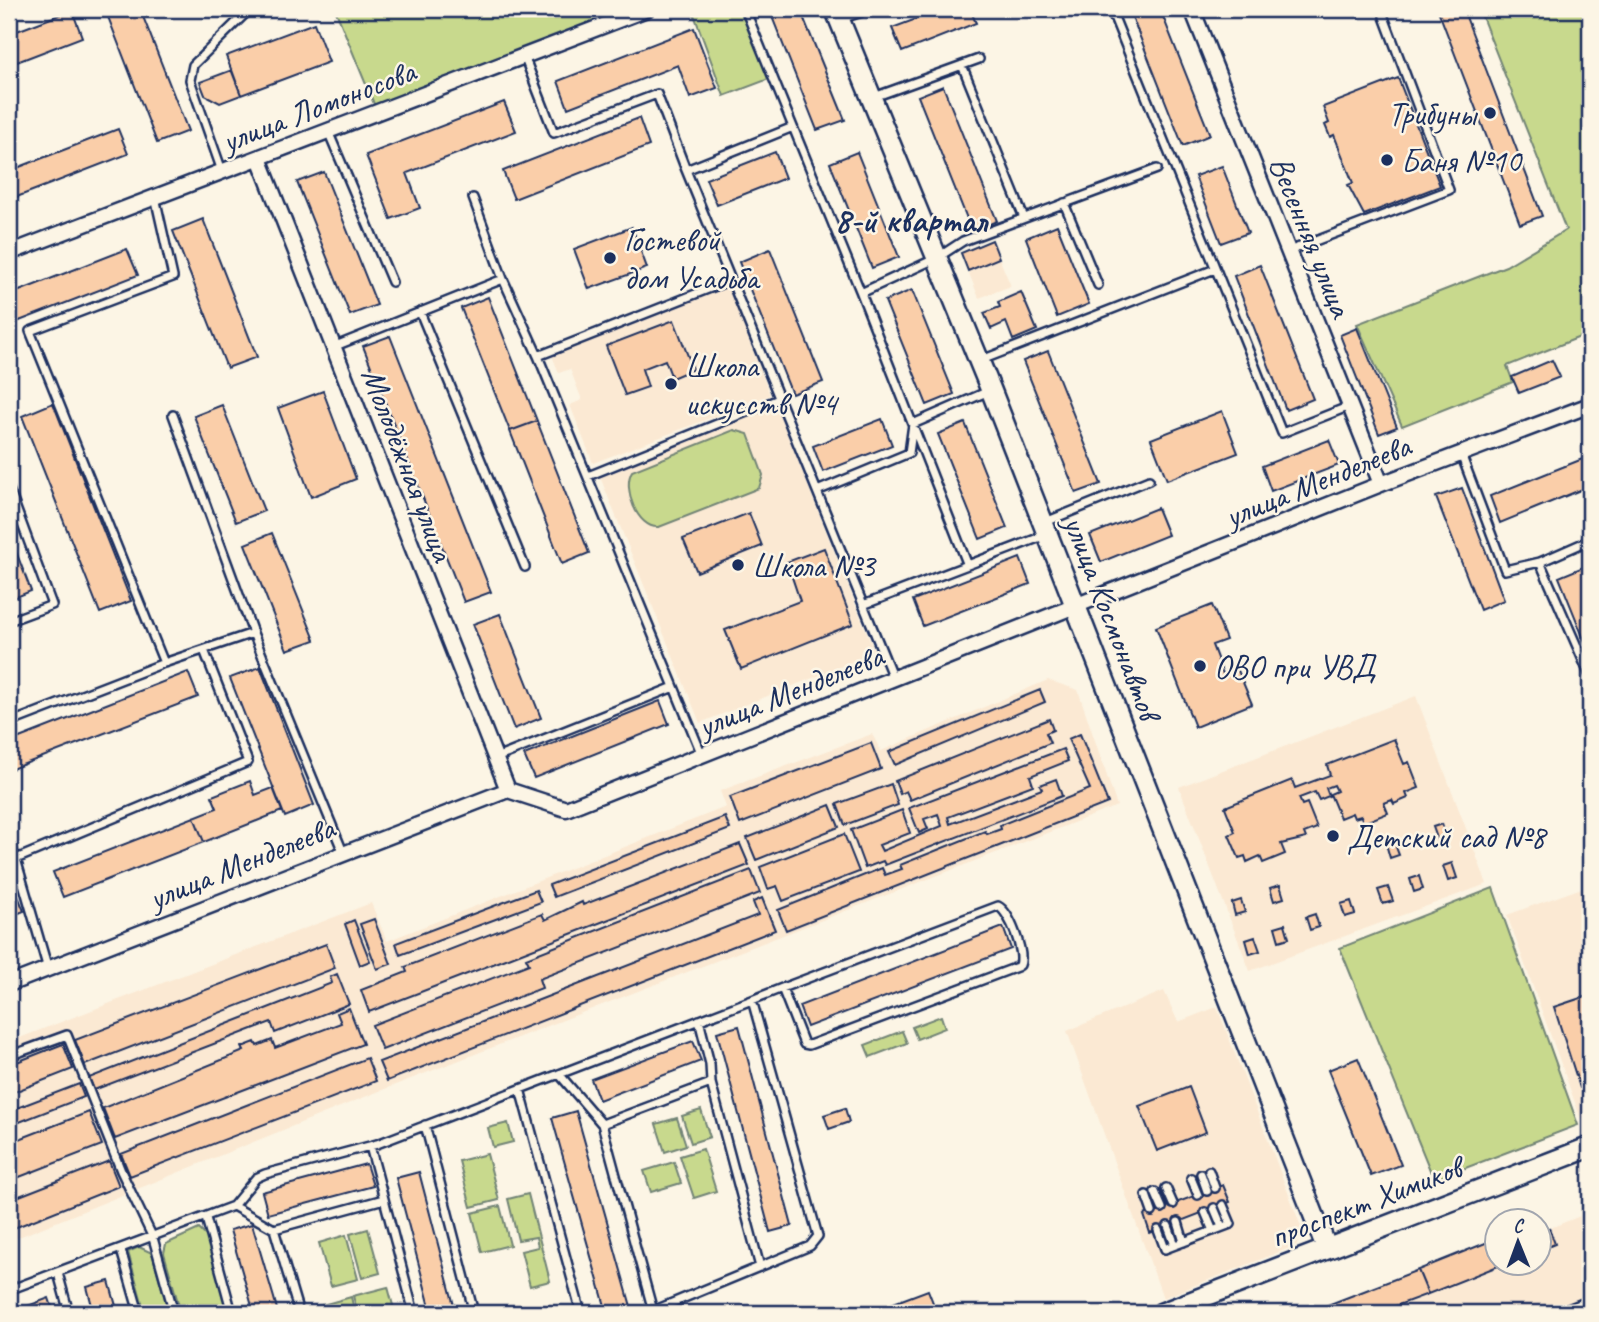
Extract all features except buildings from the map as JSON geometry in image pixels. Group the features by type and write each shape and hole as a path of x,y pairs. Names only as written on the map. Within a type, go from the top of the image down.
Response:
{"street":[{"name":"улица Ломоносова","path":"9,253 647,9"},
{"path":"836,12 860,9"},
{"name":"Весенняя улица","path":"1192,9 1381,484"},
{"name":"улица Космонавтов","path":"836,12 991,390 1327,1249"},
{"name":"Молодёжная улица","path":"259,158 508,790"},
{"name":"улица Менделеева","path":"9,984 508,790 566,809 1381,484 1590,405"},
{"name":"проспект Химиков","path":"1161,1313 1590,1147"}],"lane":[{"path":"222,172 190,80 193,65 250,9"},
{"path":"746,9 914,424 967,563"},
{"path":"1112,12 1282,433 1350,406"},
{"path":"1288,251 1449,190 1384,17"},
{"path":"524,56 554,133 657,94 893,679"},
{"path":"870,98 979,59"},
{"path":"962,65 1024,218"},
{"path":"686,170 793,127"},
{"path":"328,131 392,282"},
{"path":"861,293 937,258 962,241 1157,169"},
{"path":"155,197 173,277 30,331 164,663"},
{"path":"473,198 503,279 538,355 702,755"},
{"path":"1064,203 1098,285"},
{"path":"978,361 1215,268"},
{"path":"333,347 503,279"},
{"path":"538,355 731,280"},
{"path":"420,312 525,567"},
{"path":"914,424 991,390"},
{"path":"588,476 779,398"},
{"path":"173,415 253,633 343,852"},
{"path":"817,491 909,453 914,424"},
{"path":"1461,454 1505,570 1540,562 1590,540"},
{"path":"863,605 967,563 1149,480"},
{"path":"9,489 52,605 9,621"},
{"path":"1540,562 1590,676"},
{"path":"9,723 164,663 253,633"},
{"path":"16,859 248,762 204,650"},
{"path":"495,758 674,687"},
{"path":"9,841 48,969"},
{"path":"9,1290 233,1206 256,1178 370,1146 782,988 998,906 1005,911 1022,957 1017,967 809,1045 804,1044 782,988"},
{"path":"559,1074 602,1124 650,1312 810,1245 818,1236 752,1000"},
{"path":"699,1020 710,1064 711,1083 760,1267"},
{"path":"9,1056 67,1035 121,1171 153,1238 173,1313"},
{"path":"602,1124 711,1083"},
{"path":"520,1089 581,1313"},
{"path":"425,1125 474,1313"},
{"path":"370,1146 414,1313"},
{"path":"1205,1173 1211,1189"},
{"path":"1191,1178 1198,1195"},
{"path":"1166,1188 1173,1204"},
{"path":"1155,1192 1162,1208"},
{"path":"1146,1195 1152,1212"},
{"path":"274,1229 384,1199"},
{"path":"1158,1230 1165,1249 1213,1231 1231,1224 1223,1205"},
{"path":"233,1206 274,1229 299,1313"},
{"path":"1214,1208 1222,1227"},
{"path":"1205,1212 1213,1231"},
{"path":"206,1218 232,1313"},
{"path":"1178,1222 1184,1242"},
{"path":"1168,1226 1175,1245"},
{"path":"121,1250 139,1313"},
{"path":"58,1273 69,1313"},
{"path":"1558,1313 1590,1300"}],"shaded area":[{"path":"999,258 1011,286 979,298 968,271"},
{"name":"Школа искусств №4","path":"728,285 770,395 593,463 570,405 582,400 570,369 559,373 551,353"},
{"name":"Школа №3","path":"776,406 875,653 700,723 600,477"},
{"path":"1048,680 1078,690 1117,806 382,1090 9,1241 9,1042 371,903 387,941 726,807 720,791 872,734 881,751"},
{"name":"Детский сад №8","path":"1416,696 1487,884 1250,971 1179,787"},
{"path":"1590,885 1590,1116 1581,1119 1507,915"},
{"path":"1164,991 1178,1022 1217,1007 1302,1229 1297,1245 1163,1298 1067,1031"},
{"path":"1590,1212 1590,1313 1377,1313 1484,1272 1484,1276 1554,1276 1554,1227"}],"green space":[{"path":"335,9 636,9 376,109"},
{"path":"692,9 742,9 769,79 724,96"},
{"path":"1479,9 1590,9 1590,333 1507,366 1513,382 1402,426 1357,324 1506,266 1566,230"},
{"path":"734,430 748,434 763,475 759,488 659,527 651,526 638,515 630,497 629,478 632,471"},
{"path":"1493,888 1578,1125 1434,1180 1340,948"},
{"path":"941,1016 945,1028 917,1039 912,1027"},
{"path":"902,1031 907,1043 870,1057 865,1045"},
{"path":"701,1110 710,1137 691,1143 682,1116"},
{"path":"677,1118 686,1145 665,1152 656,1124"},
{"path":"508,1123 513,1142 493,1147 488,1128"},
{"path":"703,1149 716,1191 694,1198 680,1156"},
{"path":"487,1154 499,1200 471,1207 459,1161"},
{"path":"674,1162 681,1183 651,1192 644,1171"},
{"path":"528,1194 550,1281 530,1286 521,1251 538,1247 536,1237 518,1240 508,1199"},
{"path":"500,1206 510,1245 482,1252 472,1213"},
{"path":"199,1229 209,1239 228,1313 181,1313 164,1253 166,1244"},
{"path":"368,1229 380,1273 362,1278 350,1234"},
{"path":"346,1235 358,1279 331,1286 319,1243"},
{"path":"139,1247 152,1253 169,1313 145,1313 128,1252"},
{"path":"388,1287 395,1313 358,1313 353,1296"},
{"path":"351,1297 355,1313 321,1313 319,1306"}],"place":[{"name":"Трибуны","path":"1490,113"},
{"name":"Баня №10","path":"1387,160"},
{"name":"Гостевой дом Усадьба","path":"610,258"},
{"name":"Школа искусств №4","path":"671,384"},
{"name":"Школа №3","path":"738,565"},
{"name":"ОВО при УВД","path":"1200,666"},
{"name":"Детский сад №8","path":"1333,836"}],"district":[{"name":"8-й квартал","path":"911,220"}]}
